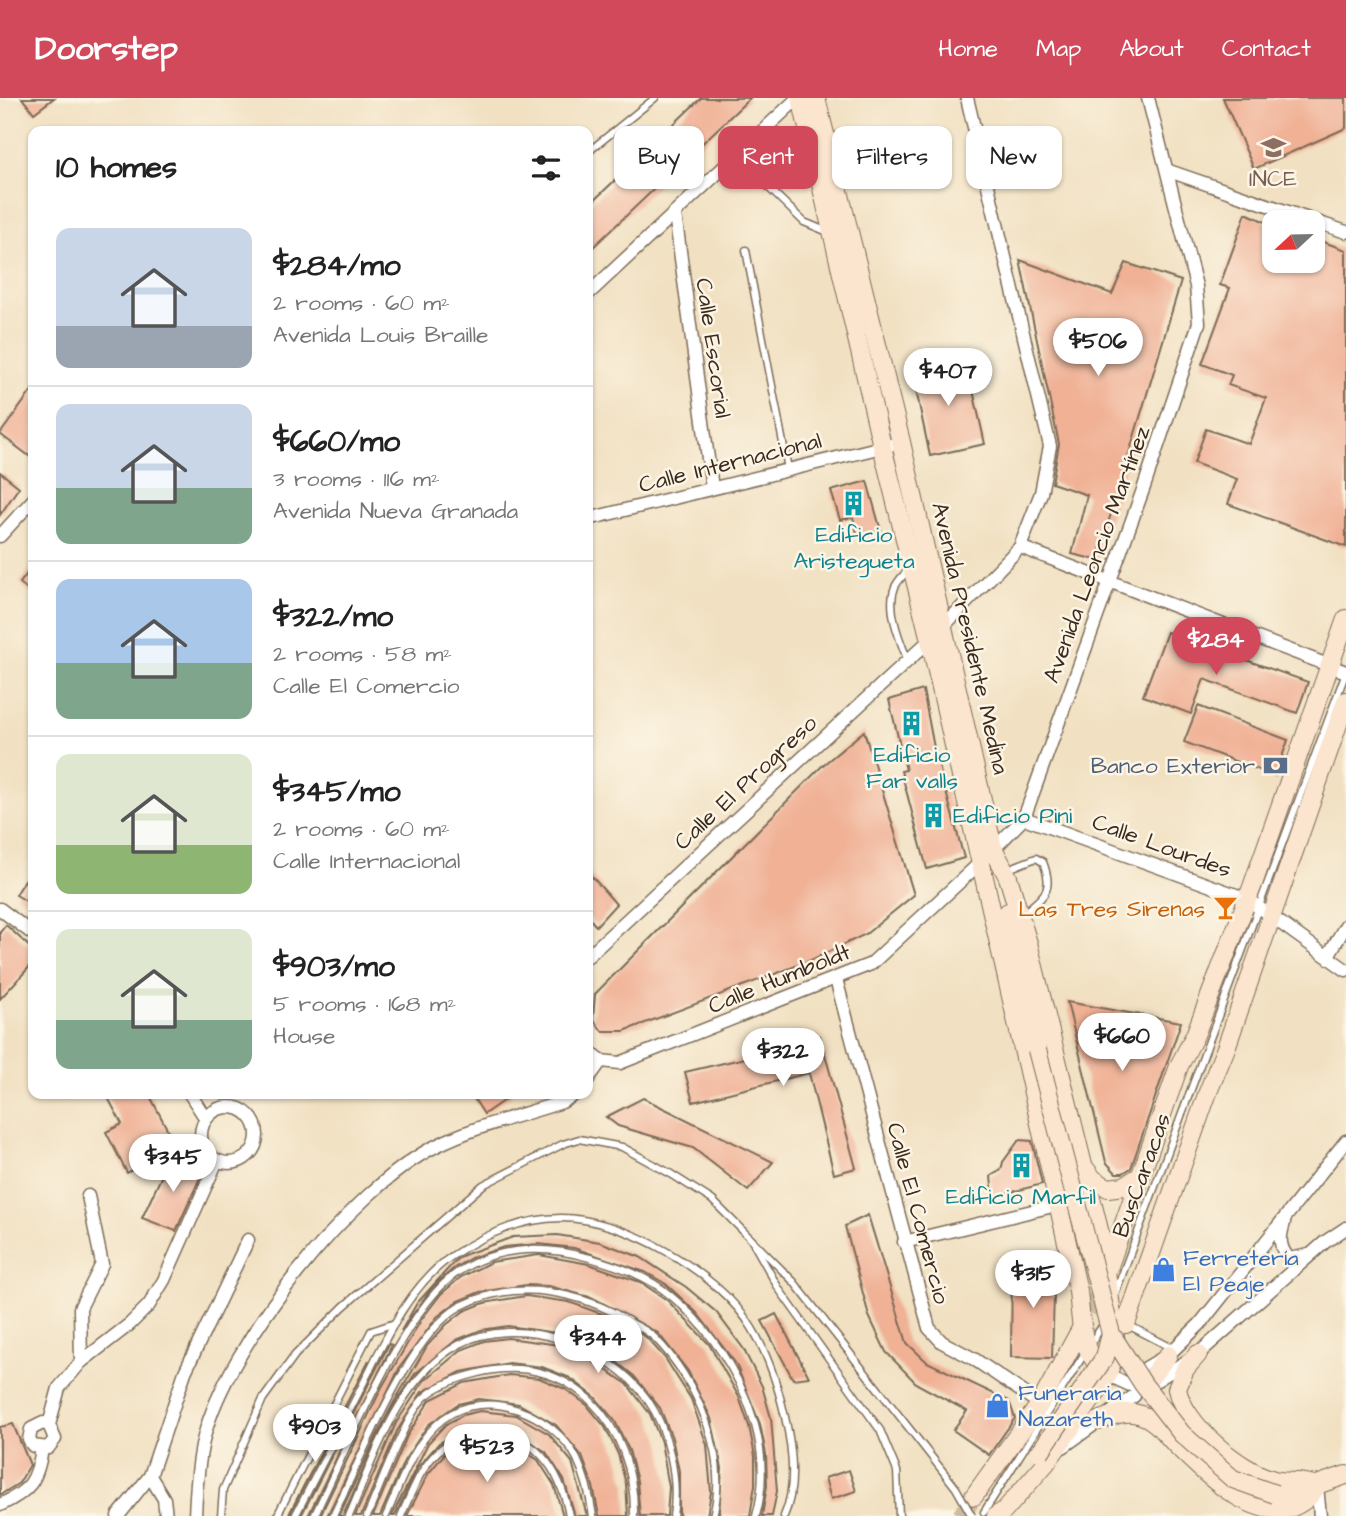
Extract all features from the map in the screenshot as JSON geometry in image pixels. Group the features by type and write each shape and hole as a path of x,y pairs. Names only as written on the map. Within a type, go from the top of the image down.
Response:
{"street":[{"path":"593,290 799,98"},
{"name":"Avenida Presidente Medina","path":"799,98 964,787 1056,1205 1078,1292 1080,1331"},
{"name":"Avenida Presidente Medina","path":"816,98 901,442 993,848 1004,870 1020,917 1107,1272 1106,1297 1118,1352 1108,1375"},
{"path":"967,98 1050,446 1041,493 1020,547 1341,670"},
{"name":"Avenida Leoncio Martínez","path":"993,848 1024,818 1144,487 1199,323 1196,286 1169,171 1148,98"},
{"path":"1169,171 1346,232"},
{"name":"Calle Escorial","path":"675,214 712,488"},
{"name":"Calle Internacional","path":"593,513 712,488 901,442"},
{"path":"0,536 28,505"},
{"name":"Calle El Progreso","path":"593,951 908,661 1020,547"},
{"path":"1039,1452 1105,1357 1119,1329 1341,670 1346,620"},
{"path":"1107,1272 1179,1066 1259,907 1346,701"},
{"path":"964,787 993,848 1037,1049 1119,1329 1143,1384 1182,1434 1233,1479 1275,1494 1317,1486 1346,1475"},
{"name":"Calle Lourdes","path":"1024,818 1259,907 1346,970"},
{"name":"Calle Humboldt","path":"601,1061 620,1063 871,964 993,848"},
{"path":"0,909 28,930"},
{"path":"1328,956 1346,925"},
{"name":"Calle El Comercio","path":"836,979 929,1328 942,1342 974,1359 1040,1404"},
{"path":"593,1055 601,1061 593,1072"},
{"path":"193,1099 206,1119"},
{"path":"195,1516 204,1436 231,1370 287,1288 334,1230 410,1162 436,1146 567,1099"},
{"path":"231,1107 248,1115 257,1132 256,1142 246,1157 229,1165 216,1163 202,1144 202,1127 206,1119 221,1108 231,1107"},
{"path":"1150,1378 1171,1352 1200,1324 1346,1141"},
{"path":"0,1505 29,1487 38,1476 42,1449 55,1439 49,1425 59,1388 81,1362 130,1324 149,1305 164,1280 216,1163"},
{"path":"1082,1164 1093,1179 1108,1188 1124,1186 1139,1177"},
{"path":"81,1362 80,1308 102,1264 88,1196"},
{"path":"904,1242 1056,1205"},
{"path":"1288,1213 1280,1236 1282,1250 1289,1259 1313,1254"},
{"path":"1317,1486 1305,1481 1274,1480 1234,1460 1202,1431 1184,1407 1177,1389 1185,1368 1198,1354 1346,1228"},
{"path":"118,1516 150,1476 184,1372 248,1240"},
{"path":"987,1510 1011,1443 1040,1404 1090,1313"},
{"path":"1080,1331 1088,1351 1108,1375 1130,1385 1198,1354"},
{"path":"987,1510 1108,1375"},
{"path":"1039,1452 1070,1440 1133,1396"},
{"path":"1099,1421 1119,1414 1135,1413 1155,1422 1213,1481 1241,1502 1266,1514 1278,1513 1302,1503 1317,1486"},
{"path":"42,1449 33,1446 29,1434 35,1424 49,1425"},
{"path":"1011,1443 1020,1439 1039,1452"},
{"path":"150,1476 164,1499 166,1516"},
{"path":"1317,1486 1320,1516"}],"lane":[{"path":"593,148 655,98"},
{"path":"770,189 804,222 832,234"},
{"path":"746,250 789,469"},
{"path":"908,661 895,624 894,588 911,565"},
{"path":"1004,870 1036,859 1043,862 1051,880 1042,898 1020,917"},
{"name":"BusCaracas","path":"1039,1452 1088,1351 1106,1297 1259,907"},
{"path":"221,1516 223,1490 263,1399 295,1355 343,1307 483,1185 536,1155 579,1139 622,1147 712,1200 747,1232 794,1282 956,1488 972,1516"},
{"path":"295,1516 395,1323 422,1285 450,1257 479,1239 517,1225 562,1218 615,1228 661,1248 715,1286 751,1327 776,1379 787,1427 792,1470 784,1516"},
{"path":"747,1232 779,1289 880,1430 897,1471 899,1516"},
{"path":"314,1516 402,1339 425,1306 455,1274 481,1258 529,1247 575,1254 625,1268 670,1294 710,1335 741,1387 758,1439 763,1489 756,1516"},
{"path":"333,1516 414,1352 433,1327 460,1307 495,1294 535,1290 577,1296 612,1310 653,1336 684,1377 704,1413 716,1458 717,1503 713,1516"},
{"path":"277,1516 371,1331 395,1323"},
{"path":"1119,1329 1171,1352"},
{"path":"349,1516 382,1440 414,1382 433,1363 459,1344 491,1334 530,1334 570,1341 614,1366 648,1400 670,1450 676,1496 673,1516"},
{"path":"367,1516 405,1430 425,1397 460,1378 490,1370 522,1368 553,1376 585,1393 607,1416 625,1454 634,1496 634,1516"},
{"path":"386,1516 412,1458 427,1434 445,1418 466,1408 496,1404 524,1412 554,1429 576,1457 589,1490 593,1516"},
{"path":"401,1516 421,1470 441,1449 456,1439 499,1433 524,1440 548,1460 564,1491 569,1516"}],"building":[{"path":"22,98 54,98 34,113"},
{"path":"701,98 750,98 704,142 704,126 672,126"},
{"name":"INCE","path":"1223,98 1346,98 1346,128 1254,169"},
{"path":"614,181 614,189 654,189 593,247 593,201"},
{"path":"1246,213 1262,220 1262,273 1325,273 1325,243 1346,250 1346,547 1228,504 1237,479 1194,463 1206,429 1249,444 1266,398 1228,385 1232,375 1202,364 1230,288 1220,285"},
{"path":"1020,260 1112,294 1126,263 1181,281 1097,560 1072,554 1087,495 1052,483 1059,444"},
{"path":"966,359 985,444 930,456 912,371"},
{"path":"28,396 28,455 0,434"},
{"path":"0,472 19,487 0,515"},
{"name":"Edificio Aristegueta","path":"867,481 881,531 858,537 853,517 840,520 831,491"},
{"path":"28,573 28,590 20,583"},
{"path":"1167,632 1308,682 1297,713 1204,679 1191,714 1143,696"},
{"name":"Edificio Pini","path":"923,690 934,748 964,858 927,869 901,771 906,770 889,700"},
{"path":"1198,706 1288,740 1275,776 1184,742"},
{"path":"864,731 914,895 866,934 809,961 624,1031 602,1031 593,1019 595,994 823,765"},
{"path":"593,878 616,904 596,926 593,923"},
{"path":"25,880 28,882 28,902 16,895"},
{"path":"6,925 28,945 28,968 0,999 0,932"},
{"path":"1067,1002 1181,1022 1131,1168 1123,1173 1116,1173 1106,1162"},
{"path":"820,1036 856,1168 834,1174 809,1073 693,1102 685,1072 758,1055"},
{"path":"643,1098 773,1162 748,1191 693,1148 618,1126 606,1117"},
{"path":"109,1099 152,1099 176,1146 127,1173 106,1132 122,1124"},
{"path":"474,1099 506,1099 484,1114"},
{"name":"Edificio Marfil","path":"1019,1140 1032,1141 1042,1184 993,1197 991,1176 1001,1170 1003,1162"},
{"path":"171,1156 204,1169 176,1231 142,1218"},
{"path":"868,1215 907,1343 927,1362 1009,1401 1015,1418 989,1455 953,1430 967,1411 917,1384 886,1352 869,1316 845,1226"},
{"path":"557,1235 600,1242 640,1257 686,1287 716,1312 743,1348 762,1386 771,1418 777,1491 772,1516 762,1516 767,1486 766,1454 760,1424 736,1364 697,1313 666,1284 645,1272 574,1248 539,1244 504,1247 471,1258 454,1268 433,1287 401,1331 417,1303 456,1260 464,1255 513,1237"},
{"path":"539,1255 589,1264 640,1282 667,1300 709,1344 739,1397 749,1426 755,1456 755,1485 750,1516 719,1516 722,1468 711,1418 688,1371 658,1333 593,1298 549,1286 526,1285 480,1292 458,1301 437,1317 400,1367 327,1516 320,1516 382,1387 421,1320 441,1294 461,1277 491,1262"},
{"path":"1012,1262 1055,1263 1052,1358 1011,1357"},
{"path":"526,1296 569,1302 610,1317 646,1337 665,1358 691,1399 707,1445 711,1492 707,1516 679,1516 679,1471 672,1438 660,1408 634,1376 613,1359 563,1334 508,1326 481,1330 456,1340 415,1374 386,1418 343,1516 339,1516 377,1435 393,1404 427,1346 446,1325 464,1311 484,1303"},
{"path":"776,1314 809,1377 793,1379 762,1321"},
{"path":"508,1338 559,1345 584,1355 627,1384 650,1414 661,1442 669,1487 667,1516 640,1516 637,1481 629,1450 615,1421 595,1397 570,1378 542,1367 509,1363 461,1372 422,1392 397,1431 361,1516 355,1516 396,1423 424,1381 461,1350 484,1341"},
{"path":"389,1344 392,1345 308,1516 301,1516"},
{"path":"369,1360 289,1516 288,1516"},
{"path":"509,1375 539,1378 565,1389 587,1405 605,1427 618,1454 626,1484 628,1516 599,1516 593,1486 582,1456 556,1425 519,1404 479,1399 458,1404 428,1425 404,1461 380,1516 373,1516 407,1436 430,1400 464,1383"},
{"path":"480,1411 516,1415 549,1434 572,1462 587,1516 575,1516 564,1480 546,1452 519,1434 500,1429 465,1431 439,1443 418,1467 395,1516 392,1516 428,1443 446,1424 463,1415"},
{"path":"13,1424 30,1465 19,1483 0,1495 0,1427"},
{"path":"500,1441 514,1444 538,1460 554,1485 563,1516 407,1516 428,1474 446,1452 467,1442"},
{"path":"849,1470 856,1491 831,1499 825,1478"}],"tunnel":[{"path":"1090,1313 1099,1292"},
{"path":"961,1516 974,1496"}],"place":[{"name":"INCE","path":"1273,148"},
{"name":"Edificio Aristegueta","path":"854,504"},
{"name":"Edificio Far valls","path":"912,724"},
{"name":"Banco Exterior","path":"1275,765"},
{"name":"Edificio Pini","path":"933,815"},
{"name":"Las Tres Sirenas","path":"1225,908"},
{"name":"Edificio Marfil","path":"1021,1166"},
{"name":"Ferretería El Peaje","path":"1163,1270"},
{"name":"Funeraria Nazareth","path":"998,1405"}]}
